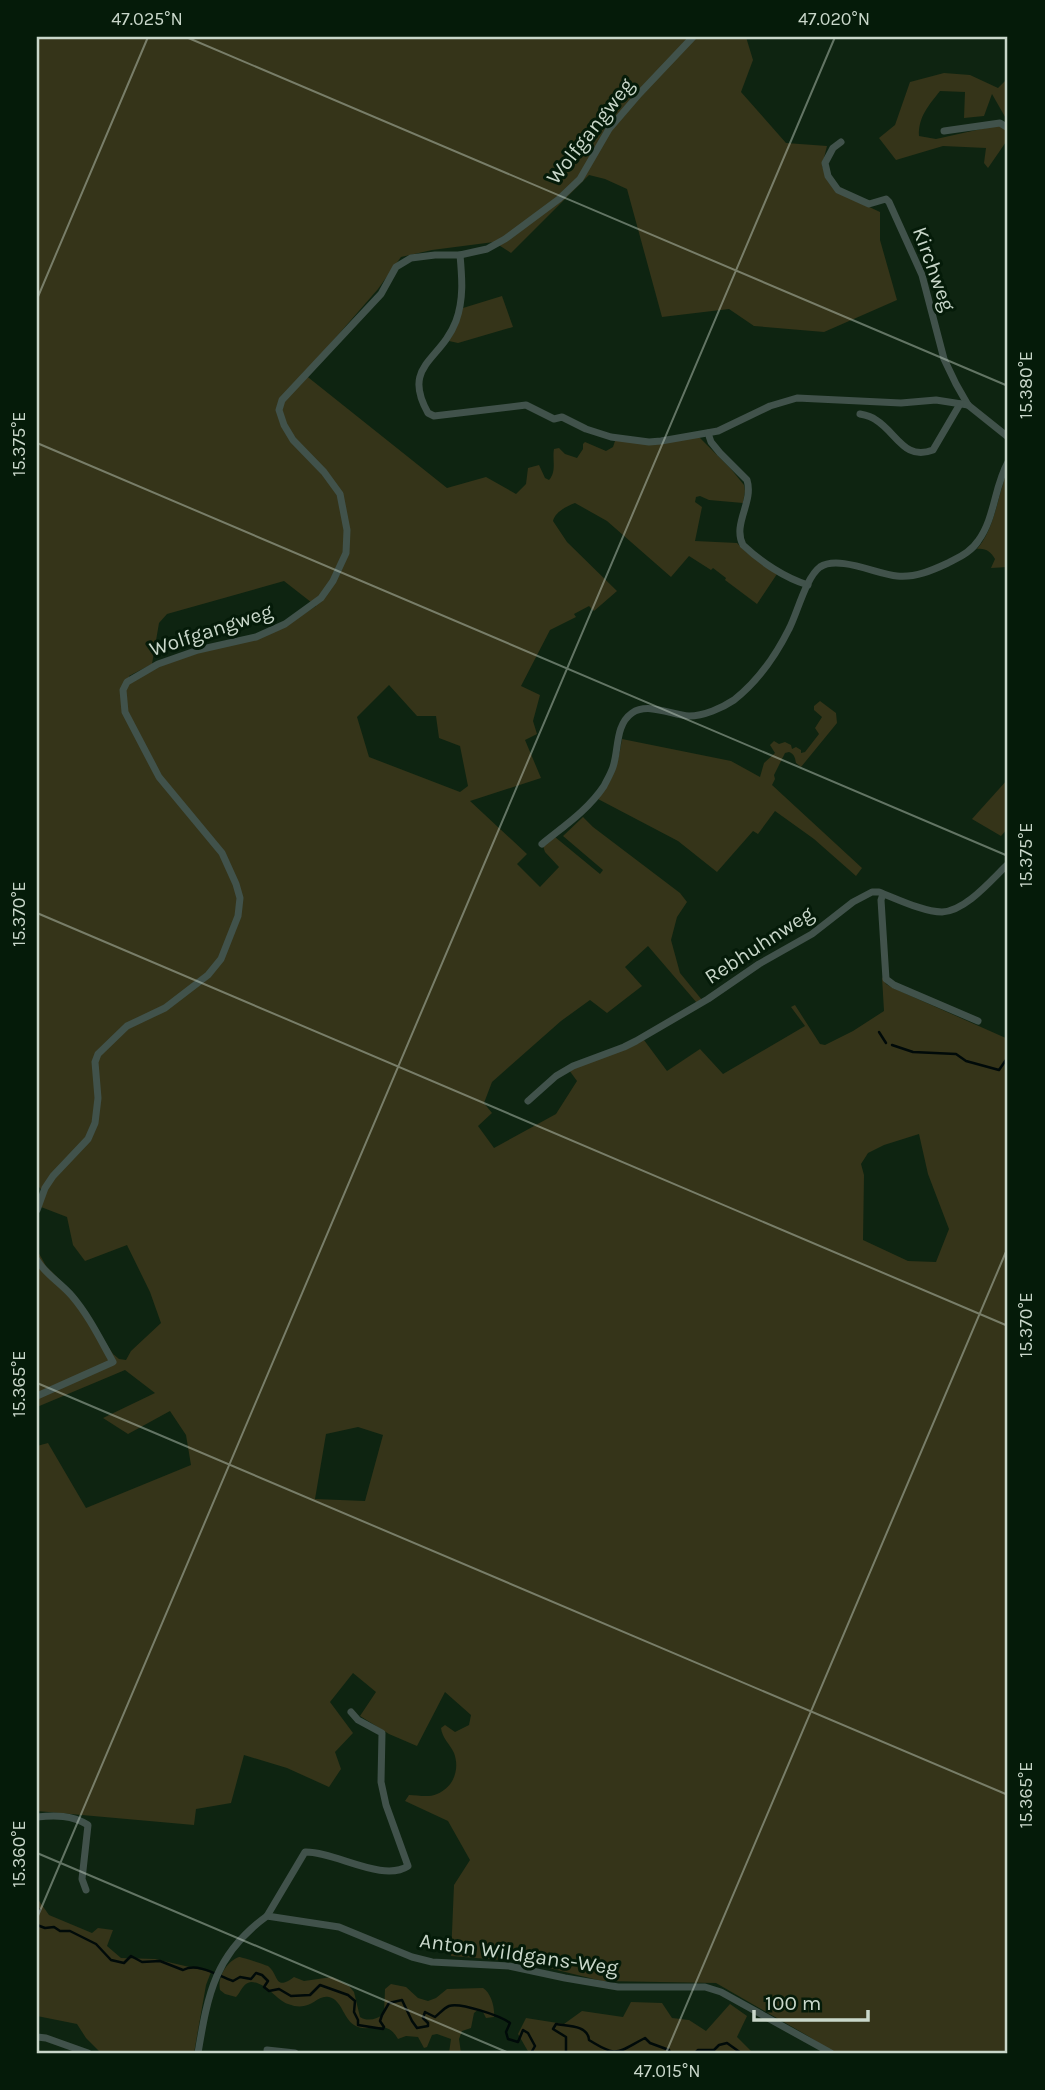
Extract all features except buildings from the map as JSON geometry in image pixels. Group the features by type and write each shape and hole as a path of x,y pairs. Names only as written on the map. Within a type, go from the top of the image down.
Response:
{"street":[{"name":"Wolfgangweg","path":"37,1210 45,1188 53,1176 88,1139 95,1123 98,1098 95,1062 98,1054 127,1026 165,1007 208,975 221,959 238,916 240,898 222,853 159,777 125,712 123,690 125,684 135,676 173,658 264,635 285,624 321,598 333,581 346,554 347,530 340,494 324,472 293,440 279,410 282,400 381,293 396,267 411,258 460,255 487,248 505,239 571,189 588,167 609,129 693,37"},
{"path":"944,131 1000,122 1008,128"},
{"name":"Kirchweg","path":"841,142 833,148 825,163 828,176 838,190 863,202 872,204 886,199 889,202 922,275 944,359 964,405 1008,437"},
{"path":"460,255 462,297 455,322 419,375 418,390 428,413 434,416 526,405 554,419 562,417 611,437 661,442 727,428 770,406 797,398 901,403 936,400 964,405 933,450 916,454 875,418 860,414"},
{"path":"708,433 711,442 747,480 750,488 740,541 748,550 779,571 808,585"},
{"path":"542,844 580,813 603,786 613,767 622,727 632,713 645,709 698,715 732,701 750,685 785,637 808,585 818,569 827,564 845,564 908,576 936,568 969,551 983,534 1008,462"},
{"path":"978,1021 894,985 886,979 881,900 883,894 935,911 948,911 964,905 1008,864"},
{"name":"Rebhuhnweg","path":"528,1101 556,1076 592,1058 625,1047 708,999 759,964 812,934 853,902 872,892 883,894"},
{"path":"37,1260 79,1304 113,1362 37,1396"},
{"path":"198,2053 207,2003 218,1972 234,1946 267,1916 305,1852 387,1871 400,1871 408,1866 386,1805 382,1782 382,1733 358,1720 351,1712"},
{"path":"37,1817 54,1815 78,1819 88,1825 82,1879 86,1890"},
{"name":"Anton Wildgans-Weg","path":"267,1916 339,1927 432,1962 509,1966 618,1987 705,1987 721,1992 831,2053"},
{"path":"37,2037 88,2053"},
{"path":"267,2050 295,2053"}],"shaded area":[{"path":"37,37 746,37 753,60 741,92 786,143 827,146 822,166 835,191 880,212 880,240 897,300 824,332 754,326 729,309 662,317 627,189 589,175 511,253 494,242 401,257 378,289 304,374 447,488 486,477 516,494 526,484 528,468 539,465 545,478 549,480 554,469 554,449 559,448 565,454 577,458 585,442 606,451 613,447 616,438 640,442 699,437 731,469 744,485 745,491 743,503 696,497 695,502 702,507 695,541 737,543 777,574 757,604 713,568 711,570 689,556 671,577 607,521 575,503 554,518 553,521 567,542 617,591 594,611 589,606 574,614 576,617 550,630 521,686 540,695 533,721 537,734 525,740 541,778 470,801 527,854 517,864 540,887 559,867 543,846 555,837 600,874 603,870 563,836 583,817 680,893 687,902 677,917 671,940 680,973 702,1000 697,1003 648,946 625,967 642,986 607,1013 590,1000 561,1021 492,1082 484,1103 492,1113 478,1126 494,1148 556,1114 577,1081 569,1070 644,1040 667,1071 700,1049 723,1074 805,1026 791,1007 795,1005 820,1044 825,1045 884,1011 882,977 886,984 893,988 1008,1039 1008,2053 834,2053 716,1983 602,1981 524,1962 451,1956 454,1885 470,1860 448,1821 405,1801 409,1795 437,1794 448,1787 454,1777 456,1759 441,1728 445,1725 455,1732 469,1725 471,1715 445,1692 417,1746 389,1734 360,1716 376,1692 353,1673 330,1702 353,1733 335,1752 341,1769 329,1787 287,1768 244,1755 231,1803 196,1809 194,1825 37,1811 37,1446 48,1443 86,1508 191,1465 186,1435 170,1411 128,1434 103,1418 155,1393 125,1370 37,1407 37,1250 46,1266 77,1297 113,1354 119,1359 126,1360 131,1351 161,1323 150,1292 127,1245 85,1261 73,1245 67,1217 41,1207 37,1216 37,1205 42,1191 37,1184","holes":["284,581 316,606 257,639 210,649 165,664 129,683 129,676 152,664 159,623 167,614","389,685 417,716 436,716 439,738 460,746 468,786 460,792 369,757 357,717","919,1134 928,1174 949,1229 936,1262 908,1261 863,1240 864,1175 861,1164 868,1153","358,1427 383,1435 365,1501 315,1499 326,1434"]},
{"path":"944,73 970,75 998,88 1008,78 1008,122 992,94 984,116 964,118 965,92 940,91 920,123 919,136 936,139 999,125 1008,130 1008,139 988,168 984,163 986,148 943,146 896,160 879,138 895,125 910,82"},
{"path":"502,296 513,327 458,343 449,341 463,308"},
{"path":"1007,472 1008,567 991,568 995,559 990,552 977,549 992,522"},
{"path":"820,701 836,713 837,723 801,767 792,754 785,753 772,785 862,868 856,876 814,839 775,811 758,834 753,831 717,872 678,841 598,799 614,770 622,739 731,761 760,777 764,763 775,753 770,745 774,741 779,744 785,742 791,745 792,749 796,747 801,753 805,752 819,734 815,728 822,717 814,710 814,706"},
{"path":"1008,779 1008,828 1001,836 972,819"},
{"path":"37,1898 49,1915 92,1933 98,1928 113,1930 107,1946 121,1958 155,1959 211,1972 206,1985 194,2053 101,2053 77,2024 37,2016"},
{"path":"239,1957 268,1966 283,1983 294,1977 304,1981 332,1977 349,1986 354,1992 360,2017 366,2019 384,2014 385,1989 391,1984 406,1987 418,1998 428,2001 447,1989 483,1988 492,2001 494,2017 486,2018 479,2009 474,2013 471,2028 462,2031 459,2039 461,2053 449,2053 451,2039 437,2034 432,2035 424,2048 418,2037 406,2036 398,2039 393,2032 382,2027 360,2028 354,2025 337,2002 329,1997 320,1998 308,2005 296,2006 284,2002 261,1985 251,1982 244,1986 236,1997 225,1994 219,1985 222,1975 227,1966"},
{"path":"631,2002 662,2003 672,2018 689,2020 706,2031 730,2004 747,2016 737,2037 753,2053 529,2053 518,2034 526,2018 564,2024 582,2011 623,2017"}],"waterway":[{"path":"879,1032 886,1043"},
{"path":"892,1045 913,1052 956,1054 966,1061 999,1070 1008,1057"},
{"path":"37,1909 40,1910 37,1917"},
{"path":"37,1925 70,1931 96,1944 111,1960 124,1963 131,1956 142,1962 160,1961 183,1970 201,1969 233,1981 240,1977 251,1979 256,1973 268,1981 264,1987 269,1991 279,1989 291,1996 310,1995 320,1985 348,1995 355,2001 354,2012 358,2025 383,2029 380,2021 389,2003 402,2000 417,2028 428,2026 423,2018 425,2012 435,2017 449,2006 471,2008 490,2013 510,2023 506,2032 508,2039 518,2042 523,2030 528,2033 535,2046 531,2053"},
{"path":"566,2053 566,2037 553,2029 556,2024 581,2029 588,2035 589,2040 612,2051 622,2050 645,2038 670,2053"},
{"path":"695,2053 698,2050 714,2050 727,2043 741,2053"}]}
